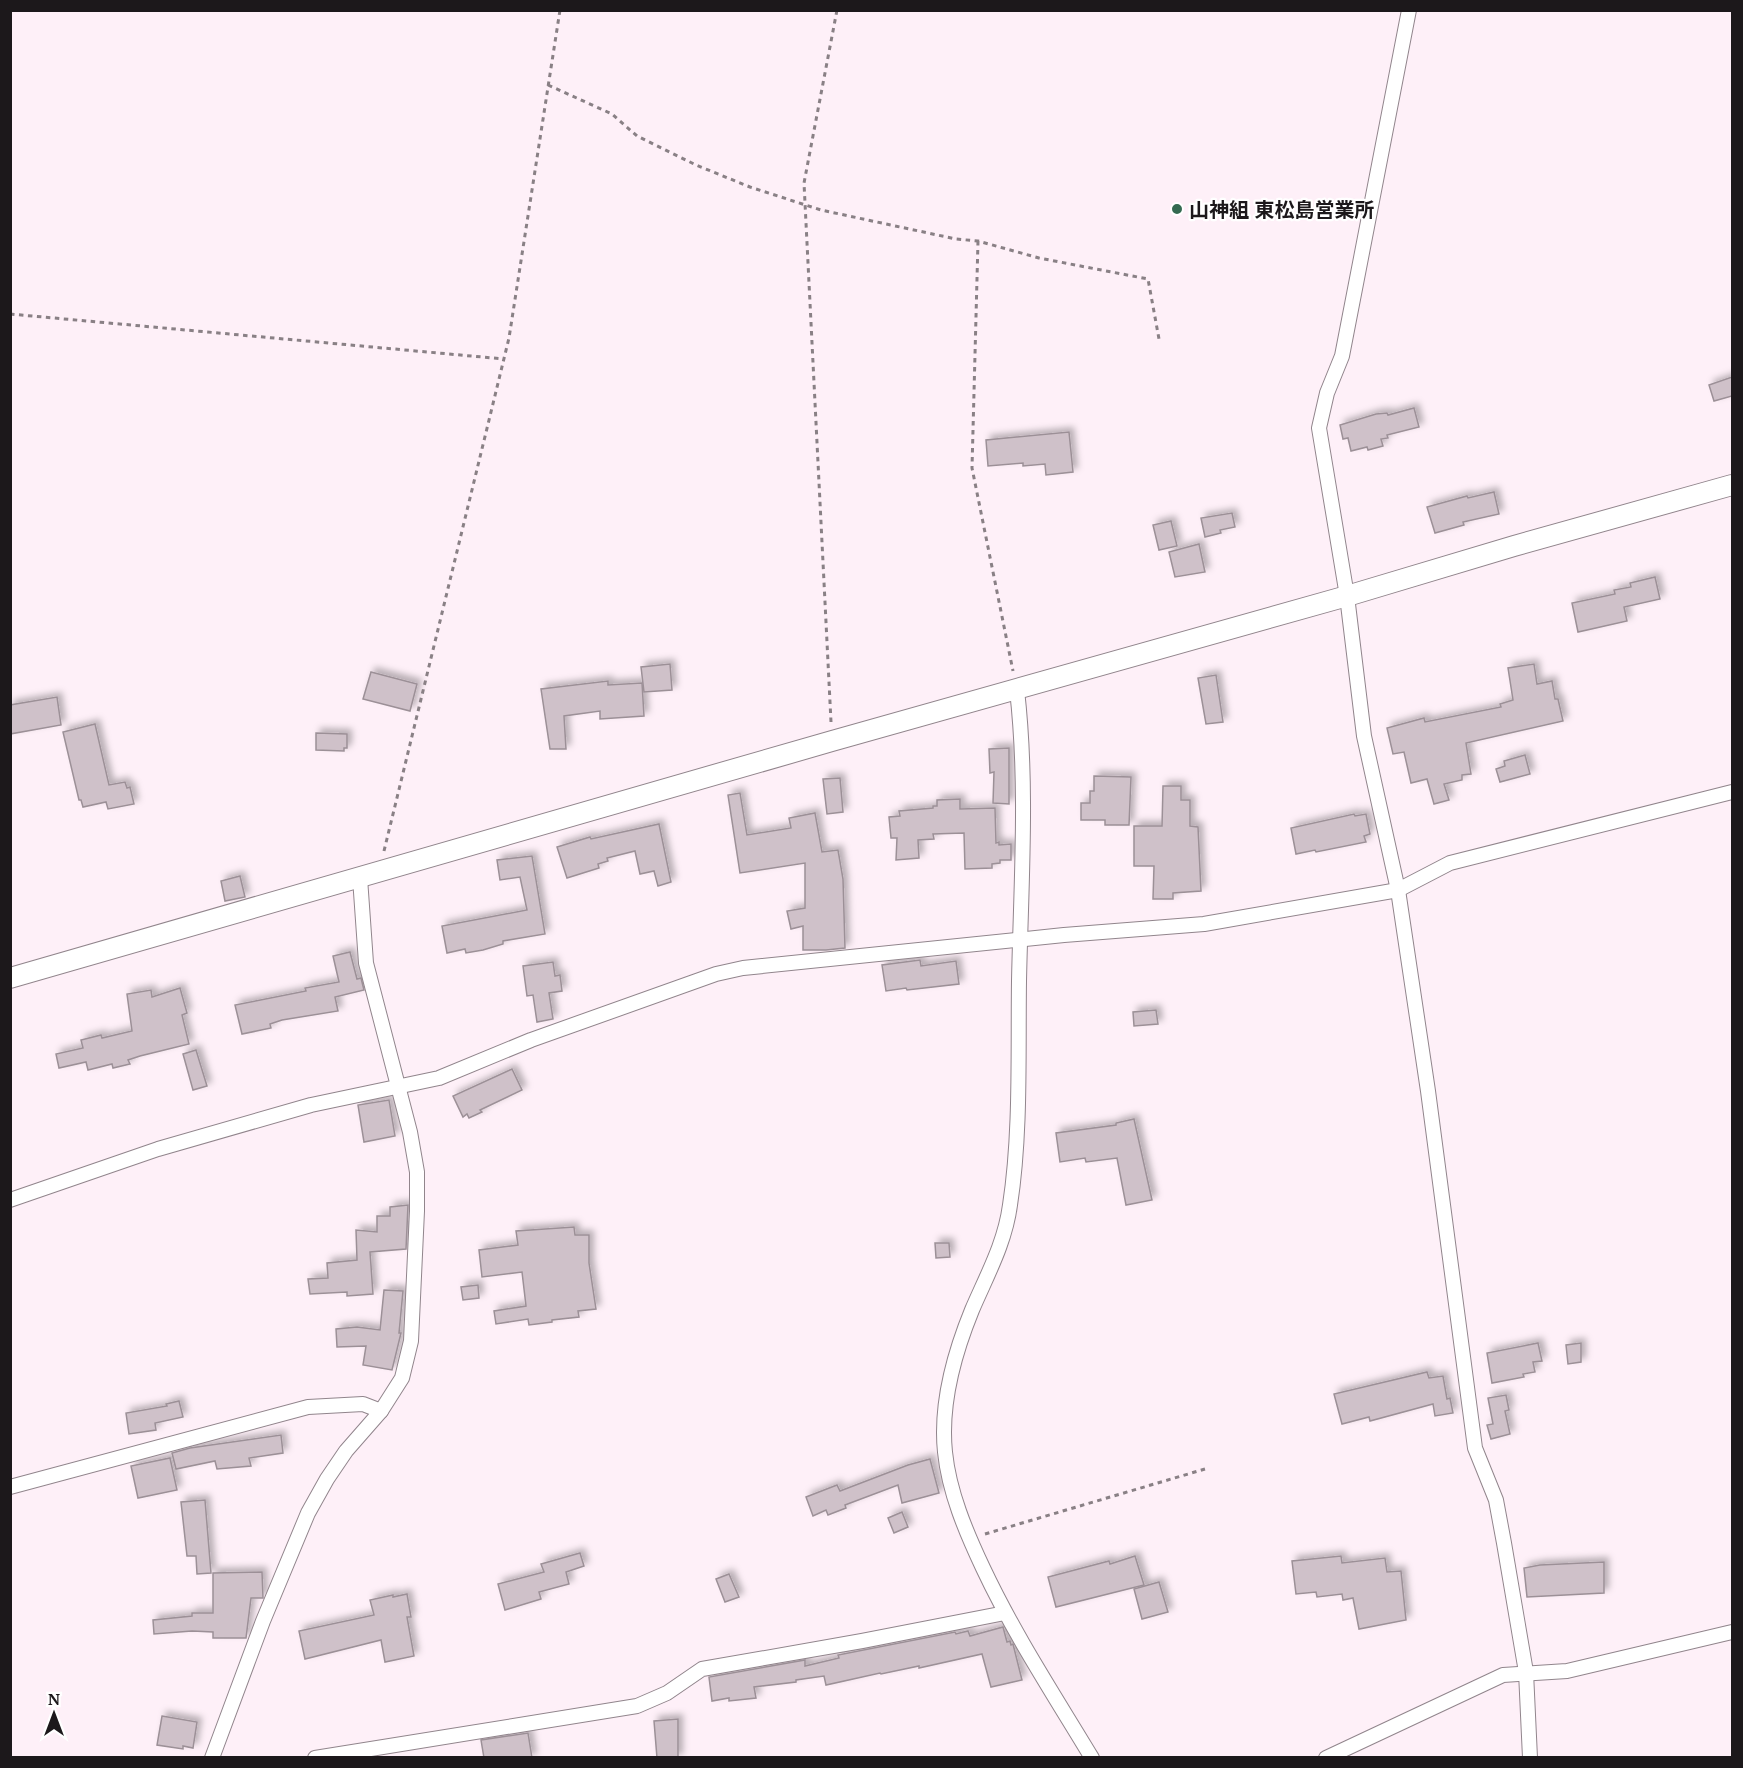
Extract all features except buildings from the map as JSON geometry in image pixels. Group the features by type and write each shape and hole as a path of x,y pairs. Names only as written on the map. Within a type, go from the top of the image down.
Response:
{"street":[{"path":"1409,10 1342,356 1327,393 1319,428 1347,596 1364,736 1398,890 1428,1092 1475,1448 1496,1500 1526,1672 1530,1758"},
{"path":"10,978 1732,485"},
{"path":"1017,690 1022,732 1023,795 1016,1119 1011,1204 1005,1231 991,1271 972,1310 951,1375 945,1412 945,1450 951,1486 969,1538 1005,1613 1092,1758"},
{"path":"10,1200 158,1149 312,1105 439,1078 531,1040 716,974 744,968 1204,924 1398,890 1450,863 1732,792"},
{"path":"212,1758 263,1621 308,1513 346,1450 381,1411 402,1378 411,1341 417,1172 410,1132 366,963 360,878"},
{"path":"10,1487 308,1407 363,1404 381,1411"},
{"path":"315,1758 638,1706 667,1693 702,1669 1005,1613"},
{"path":"1326,1758 1503,1675 1567,1671 1732,1632"}],"path":[{"path":"379,872 504,359 560,10"},
{"path":"832,741 804,183 837,10"},
{"path":"548,85 612,114 637,136 696,165 750,187 806,205 978,242 1039,258 1148,279 1159,339"},
{"path":"978,242 972,468 1017,690"},
{"path":"10,314 504,359"},
{"path":"969,1538 1186,1476 1204,1468"}],"place":[{"name":"山神組 東松島営業所","path":"1177,209"}]}
